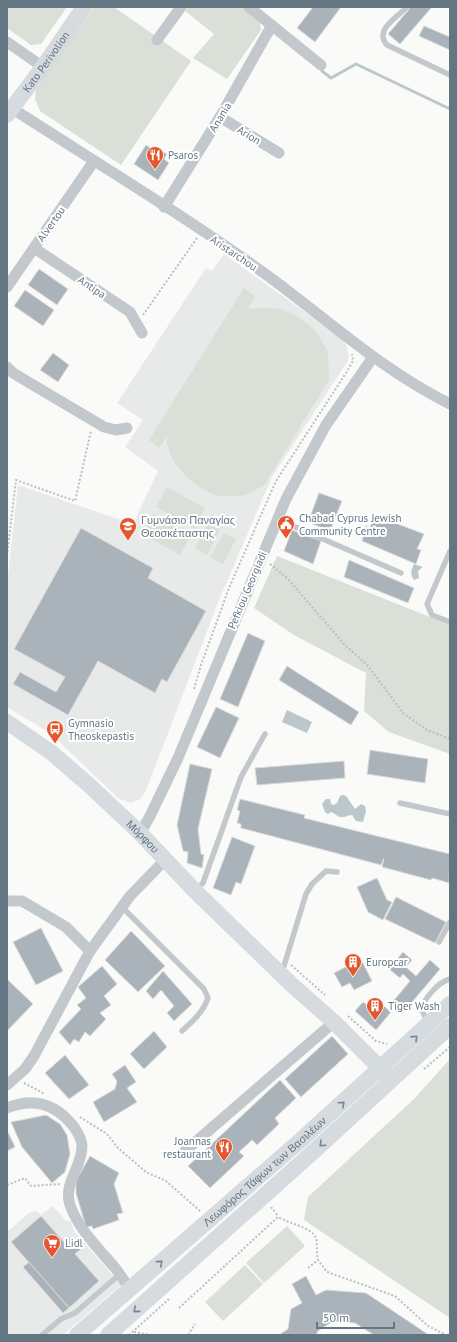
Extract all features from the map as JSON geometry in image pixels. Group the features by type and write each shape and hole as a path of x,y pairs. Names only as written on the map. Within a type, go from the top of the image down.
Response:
{"main road":[{"name":"Kato Perivolion","path":"10,112 84,7"},
{"name":"Μόρφου","path":"7,722 52,753 140,833 164,861 334,1022 390,1070"},
{"name":"Μόρφου","path":"269,961 300,980 336,1011 390,1070"},
{"name":"Λεωφόρος Τάφων των Βασιλέων","path":"108,1335 313,1152 390,1070 429,1024 450,1004"},
{"name":"Λεωφόρος Τάφων των Βασιλέων","path":"77,1335 210,1219 390,1070 450,1026"}],"street":[{"path":"157,40 181,7"},
{"path":"249,7 321,65"},
{"name":"Anania","path":"164,206 220,117 272,25"},
{"path":"7,42 43,67"},
{"name":"Aristarchou","path":"10,112 94,161 202,231 294,295 373,357 403,378 450,404"},
{"name":"Arion","path":"220,117 279,153"},
{"name":"Alvertou","path":"7,287 94,161"},
{"name":"Antipa","path":"34,248 130,312 138,323 142,333"},
{"name":"Pefkiou Georgiadi","path":"140,833 150,818 178,758 277,519 303,466 326,425 373,357"},
{"path":"7,367 13,373 110,430 127,428"},
{"path":"12,1082 34,1056 90,951 143,881 164,861"},
{"path":"7,901 22,901 66,927 90,951"},
{"path":"184,1152 334,1022"},
{"path":"7,1108 31,1102 42,1103 57,1111 78,1133 82,1145 78,1164 69,1183 70,1204 79,1226 131,1289"}],"lane":[{"path":"407,7 385,27 382,33 384,41 387,45 450,75"},
{"path":"277,519 402,573"},
{"path":"450,551 427,604 432,615 450,622"},
{"path":"195,891 203,883 241,777 264,734"},
{"path":"400,803 450,814"},
{"path":"284,969 306,894 312,884 326,871 337,872"},
{"path":"122,908 204,989 208,998 205,1006 198,1017 182,1031"},
{"path":"439,942 450,922"},
{"path":"429,1024 421,1009 423,1004 438,985 450,979"},
{"path":"42,1335 61,1319 75,1313 120,1274"}],"path":[{"path":"138,323 202,231"},
{"path":"194,691 201,665 229,588 276,481 350,366 353,357 351,350"},
{"path":"7,556 16,480 75,501 93,420"},
{"path":"261,557 288,579 344,644 368,666 403,713 427,730 450,739"},
{"path":"12,1082 49,1096"},
{"path":"74,1112 86,1122 107,1134 118,1148 146,1172 166,1181 210,1219"},
{"path":"7,1185 25,1178 31,1186 69,1183"},
{"path":"270,1206 278,1216 287,1222 312,1231 316,1237 316,1252 318,1260 327,1272 395,1296 428,1326 446,1335"},
{"path":"179,1308 278,1216"},
{"path":"308,1268 318,1260"},
{"path":"129,1335 166,1303"},
{"path":"188,1335 195,1324"},
{"path":"133,1332 150,1335"}],"shaded area":[{"path":"7,7 67,7 41,44 31,45 7,28"},
{"path":"94,7 114,7 191,61 121,165 40,111 35,99 36,89"},
{"path":"188,7 242,7 260,22 261,30 227,79 193,58 214,34 185,11"},
{"name":"Γυμνάσιο Παναγίας Θεοσκέπαστης","path":"224,254 342,339 347,347 349,359 272,477 219,600 147,788 141,799 131,803 119,799 50,733 7,707 7,585 18,485 133,524 158,471 125,447 143,420 117,403 206,268 212,271"},
{"path":"244,288 255,296 248,309 281,309 295,315 315,330 328,352 329,380 265,484 244,495 221,496 204,490 181,471 170,454 167,445 167,436 159,448 149,440"},
{"path":"167,487 205,508 194,528 156,507"},
{"path":"153,514 191,535 180,555 142,534"},
{"path":"208,524 220,530 207,555 195,548"},
{"path":"224,533 236,539 223,564 210,557"},
{"path":"277,556 450,625 450,754 389,732 364,711 366,673 294,635 254,608"},
{"path":"414,564 423,567 418,571 419,578 414,580 411,572"},
{"path":"287,710 312,722 307,733 282,722"},
{"path":"340,796 346,796 355,809 361,804 365,806 366,811 363,822 356,821 352,815 341,817 331,812 328,814 325,812 322,804 326,799 330,799 331,804 334,805 337,803"},
{"path":"450,1059 450,1318 304,1220 308,1197 414,1099"},
{"path":"53,1206 66,1221 71,1221 74,1231 121,1285 63,1335 7,1335 7,1232 30,1212 36,1211 41,1215"},
{"path":"287,1226 305,1246 264,1283 246,1263"},
{"path":"245,1265 263,1284 223,1321 205,1302"}],"building":[{"path":"313,7 341,7 315,42 297,28"},
{"path":"411,7 432,7 400,44 388,34"},
{"path":"424,26 450,37 450,50 419,36"},
{"path":"146,145 158,153 160,150 167,154 164,159 169,163 158,180 134,164"},
{"path":"39,269 68,289 57,305 28,285"},
{"path":"25,290 54,310 43,326 14,306"},
{"path":"53,353 69,365 58,382 40,370"},
{"path":"319,493 342,501 330,531 308,522"},
{"path":"374,515 424,534 417,549 421,550 416,564 362,541 366,526 370,528"},
{"path":"81,528 153,568 148,578 206,611 167,682 162,679 155,693 98,661 68,715 13,684 20,672 56,692 65,677 14,649"},
{"path":"292,530 321,541 313,564 284,551"},
{"path":"349,560 414,588 408,603 344,577"},
{"path":"248,633 265,641 238,707 220,699"},
{"path":"287,666 359,712 351,725 279,680"},
{"path":"216,707 239,718 220,758 197,747"},
{"path":"370,750 428,759 425,783 367,774"},
{"path":"344,761 345,778 257,785 255,768"},
{"path":"190,764 212,769 198,829 201,854 204,855 202,868 187,863 188,852 183,851 177,825"},
{"path":"240,799 305,815 304,818 450,854 449,883 432,878 431,880 382,867 384,858 381,865 241,828 241,824 237,823 240,811 237,810"},
{"path":"232,837 255,846 241,884 236,882 231,895 213,888"},
{"path":"377,878 387,900 392,902 383,920 368,912 357,887"},
{"path":"396,897 446,922 435,943 385,919"},
{"path":"41,928 63,971 36,985 13,942"},
{"path":"131,931 165,966 138,992 105,960"},
{"path":"403,952 412,960 406,967 416,976 430,960 440,969 402,1014 391,1004 410,981 403,974 400,978 389,969"},
{"name":"Europcar","path":"361,959 372,981 354,990 350,983 342,987 334,973"},
{"path":"102,966 117,984 104,996 111,1005 100,1013 106,1019 90,1036 85,1032 79,1042 74,1039 70,1045 59,1032 81,1009 77,1005 86,998 78,987"},
{"path":"163,971 192,1004 174,1021 167,1013 174,1006 161,990 153,999 146,991"},
{"path":"8,980 33,1004 7,1031 7,981"},
{"name":"Tiger Wash","path":"363,1002 372,1009 379,1002 391,1012 376,1030 355,1011"},
{"path":"154,1031 167,1047 144,1069 130,1054"},
{"path":"332,1036 348,1054 301,1097 285,1079"},
{"path":"65,1055 89,1085 69,1099 45,1073"},
{"path":"125,1065 136,1082 127,1088 137,1102 104,1122 93,1102 115,1089 117,1081 112,1074"},
{"path":"280,1080 296,1098 275,1118 279,1124 257,1145 252,1140 239,1152 244,1156 210,1188 188,1166"},
{"path":"46,1115 60,1124 67,1135 70,1154 65,1172 52,1183 22,1147 11,1122"},
{"path":"7,1130 15,1147 7,1151"},
{"path":"90,1156 119,1173 114,1184 123,1213 117,1214 119,1220 93,1229 92,1226 86,1227 76,1193 76,1181"},
{"name":"Lidl","path":"41,1216 64,1242 70,1237 81,1249 75,1254 99,1281 69,1308 11,1242"},
{"path":"29,1262 69,1308 63,1313 23,1267"},
{"path":"306,1276 316,1295 326,1290 366,1293 429,1335 374,1335 355,1323 333,1321 318,1331 316,1335 279,1335 288,1329 291,1309 302,1303 292,1284"}],"waterway":[{"path":"321,67 322,71 331,78 356,64 450,109"}],"place":[{"name":"Psaros","path":"155,170"},
{"name":"Chabad Cyprus Jewish Community Centre","path":"286,539"},
{"name":"Γυμνάσιο Παναγίας Θεοσκέπαστης","path":"128,541"},
{"name":"Gymnasio Theoskepastis","path":"55,744"},
{"name":"Europcar","path":"353,977"},
{"name":"Tiger Wash","path":"375,1021"},
{"name":"Joannas restaurant","path":"224,1162"},
{"name":"Lidl","path":"52,1258"}]}
